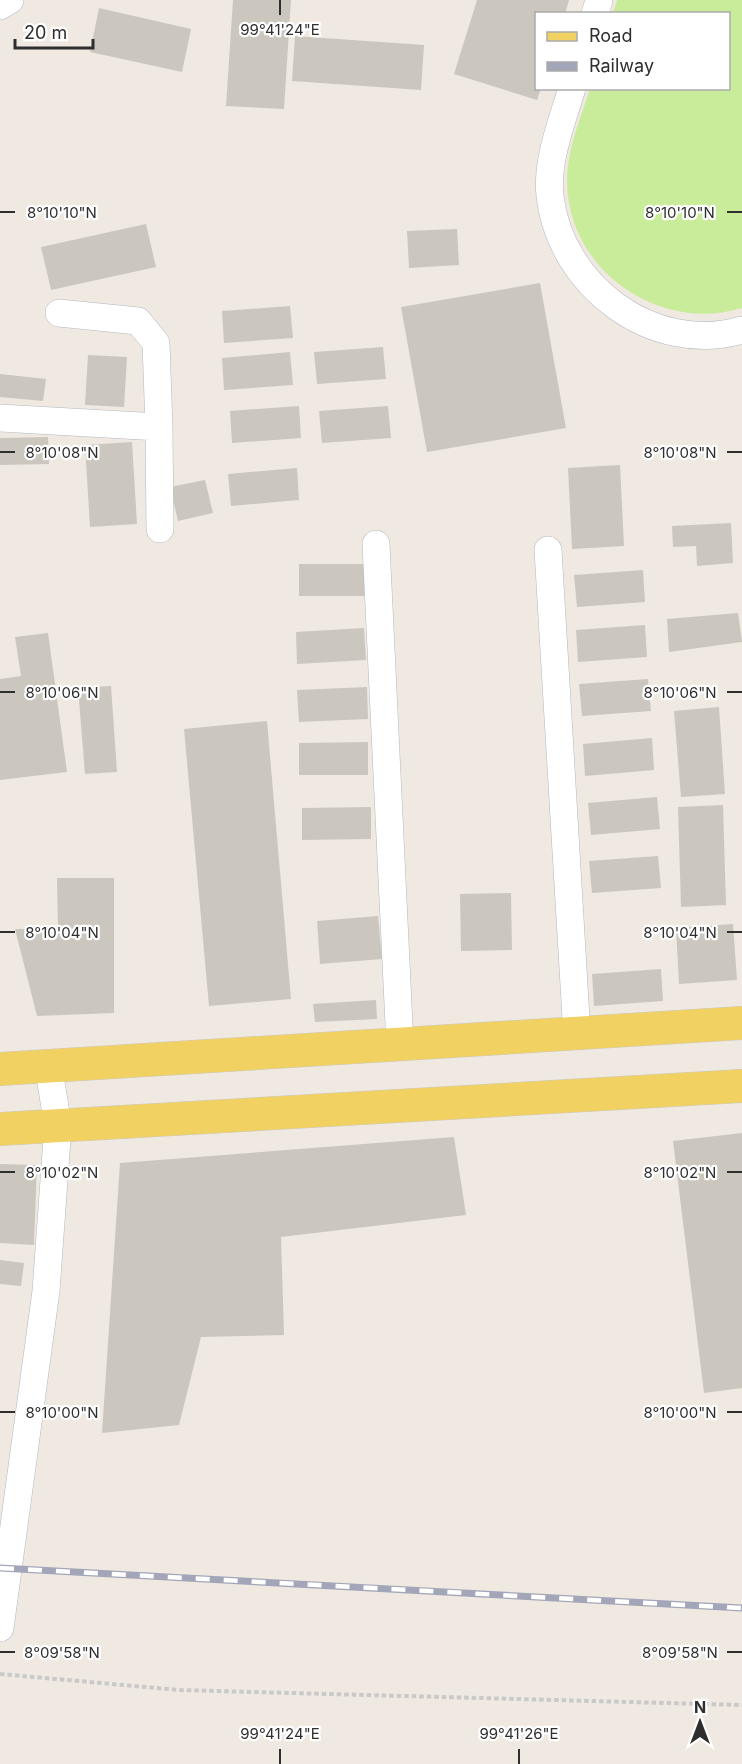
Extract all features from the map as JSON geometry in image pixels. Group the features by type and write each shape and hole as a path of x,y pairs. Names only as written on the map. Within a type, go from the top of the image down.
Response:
{"main road":[{"path":"0,1069 742,1023"},
{"path":"0,1129 742,1086"}],"street":[{"path":"0,6 10,0"},
{"path":"572,90 549,180 555,220 563,244 574,263 591,286 610,302 632,317 655,327 680,333 704,334 742,330"},
{"path":"59,313 138,321 156,343 160,529"},
{"path":"0,418 159,427"},
{"path":"376,544 400,1046"},
{"path":"548,550 577,1035"},
{"path":"0,1629 46,1291 58,1125 48,1065"}],"path":[{"path":"0,1674 179,1690 742,1705"}],"green space":[{"path":"617,0 742,0 742,308 713,313 684,312 656,305 630,292 607,274 589,251 575,225 568,196 568,168 573,141 590,90 730,90 730,12 613,12"}],"building":[{"path":"233,0 291,0 284,109 226,106"},
{"path":"477,0 569,0 566,12 535,12 535,90 540,90 537,100 454,74"},
{"path":"99,8 191,29 182,72 90,52"},
{"path":"295,36 424,45 421,90 292,81"},
{"path":"146,224 156,267 51,290 41,247"},
{"path":"457,229 459,265 409,268 407,231"},
{"path":"540,283 566,428 427,452 401,307"},
{"path":"290,306 293,338 224,343 222,311"},
{"path":"383,347 386,379 317,384 314,352"},
{"path":"290,352 293,385 224,390 222,358"},
{"path":"88,355 127,357 124,407 85,405"},
{"path":"0,374 46,379 43,401 0,397"},
{"path":"299,406 301,438 232,443 230,411"},
{"path":"388,406 391,438 322,443 319,411"},
{"path":"48,437 49,464 0,465 0,438"},
{"path":"132,442 137,524 90,527 85,445"},
{"path":"620,465 624,546 572,549 568,468"},
{"path":"297,468 299,500 231,506 228,474"},
{"path":"205,480 213,513 178,521 170,487"},
{"path":"731,523 733,563 697,566 696,546 673,547 672,526"},
{"path":"299,564 368,564 368,596 299,596"},
{"path":"643,570 645,602 577,607 574,575"},
{"path":"738,613 742,642 669,652 667,619"},
{"path":"645,625 647,657 578,662 576,630"},
{"path":"364,628 366,660 297,664 296,632"},
{"path":"48,633 67,772 0,780 0,679 21,676 15,637"},
{"path":"648,679 651,711 582,716 579,684"},
{"path":"111,686 117,772 85,774 78,688"},
{"path":"367,687 368,719 299,722 297,690"},
{"path":"719,707 725,794 681,797 674,711"},
{"path":"267,721 291,999 209,1006 184,729"},
{"path":"652,738 654,770 585,776 583,744"},
{"path":"368,742 368,775 299,775 299,743"},
{"path":"657,797 660,829 591,835 588,803"},
{"path":"723,805 726,905 681,907 678,807"},
{"path":"371,807 371,839 302,840 302,808"},
{"path":"658,856 661,888 592,893 589,861"},
{"path":"57,878 114,878 114,1013 37,1016 15,929 58,929"},
{"path":"511,893 512,950 461,951 460,894"},
{"path":"378,916 382,959 320,964 317,921"},
{"path":"733,924 737,980 679,984 676,928"},
{"path":"661,969 663,1001 594,1006 592,974"},
{"path":"376,1000 377,1019 315,1022 313,1004"},
{"path":"742,1133 742,1388 704,1393 673,1141"},
{"path":"454,1137 466,1215 281,1237 284,1335 201,1337 179,1425 102,1433 120,1163"},
{"path":"0,1164 37,1165 34,1245 0,1243"},
{"path":"0,1260 24,1263 21,1286 0,1284"}],"railway":[{"path":"0,1568 742,1608"}]}
